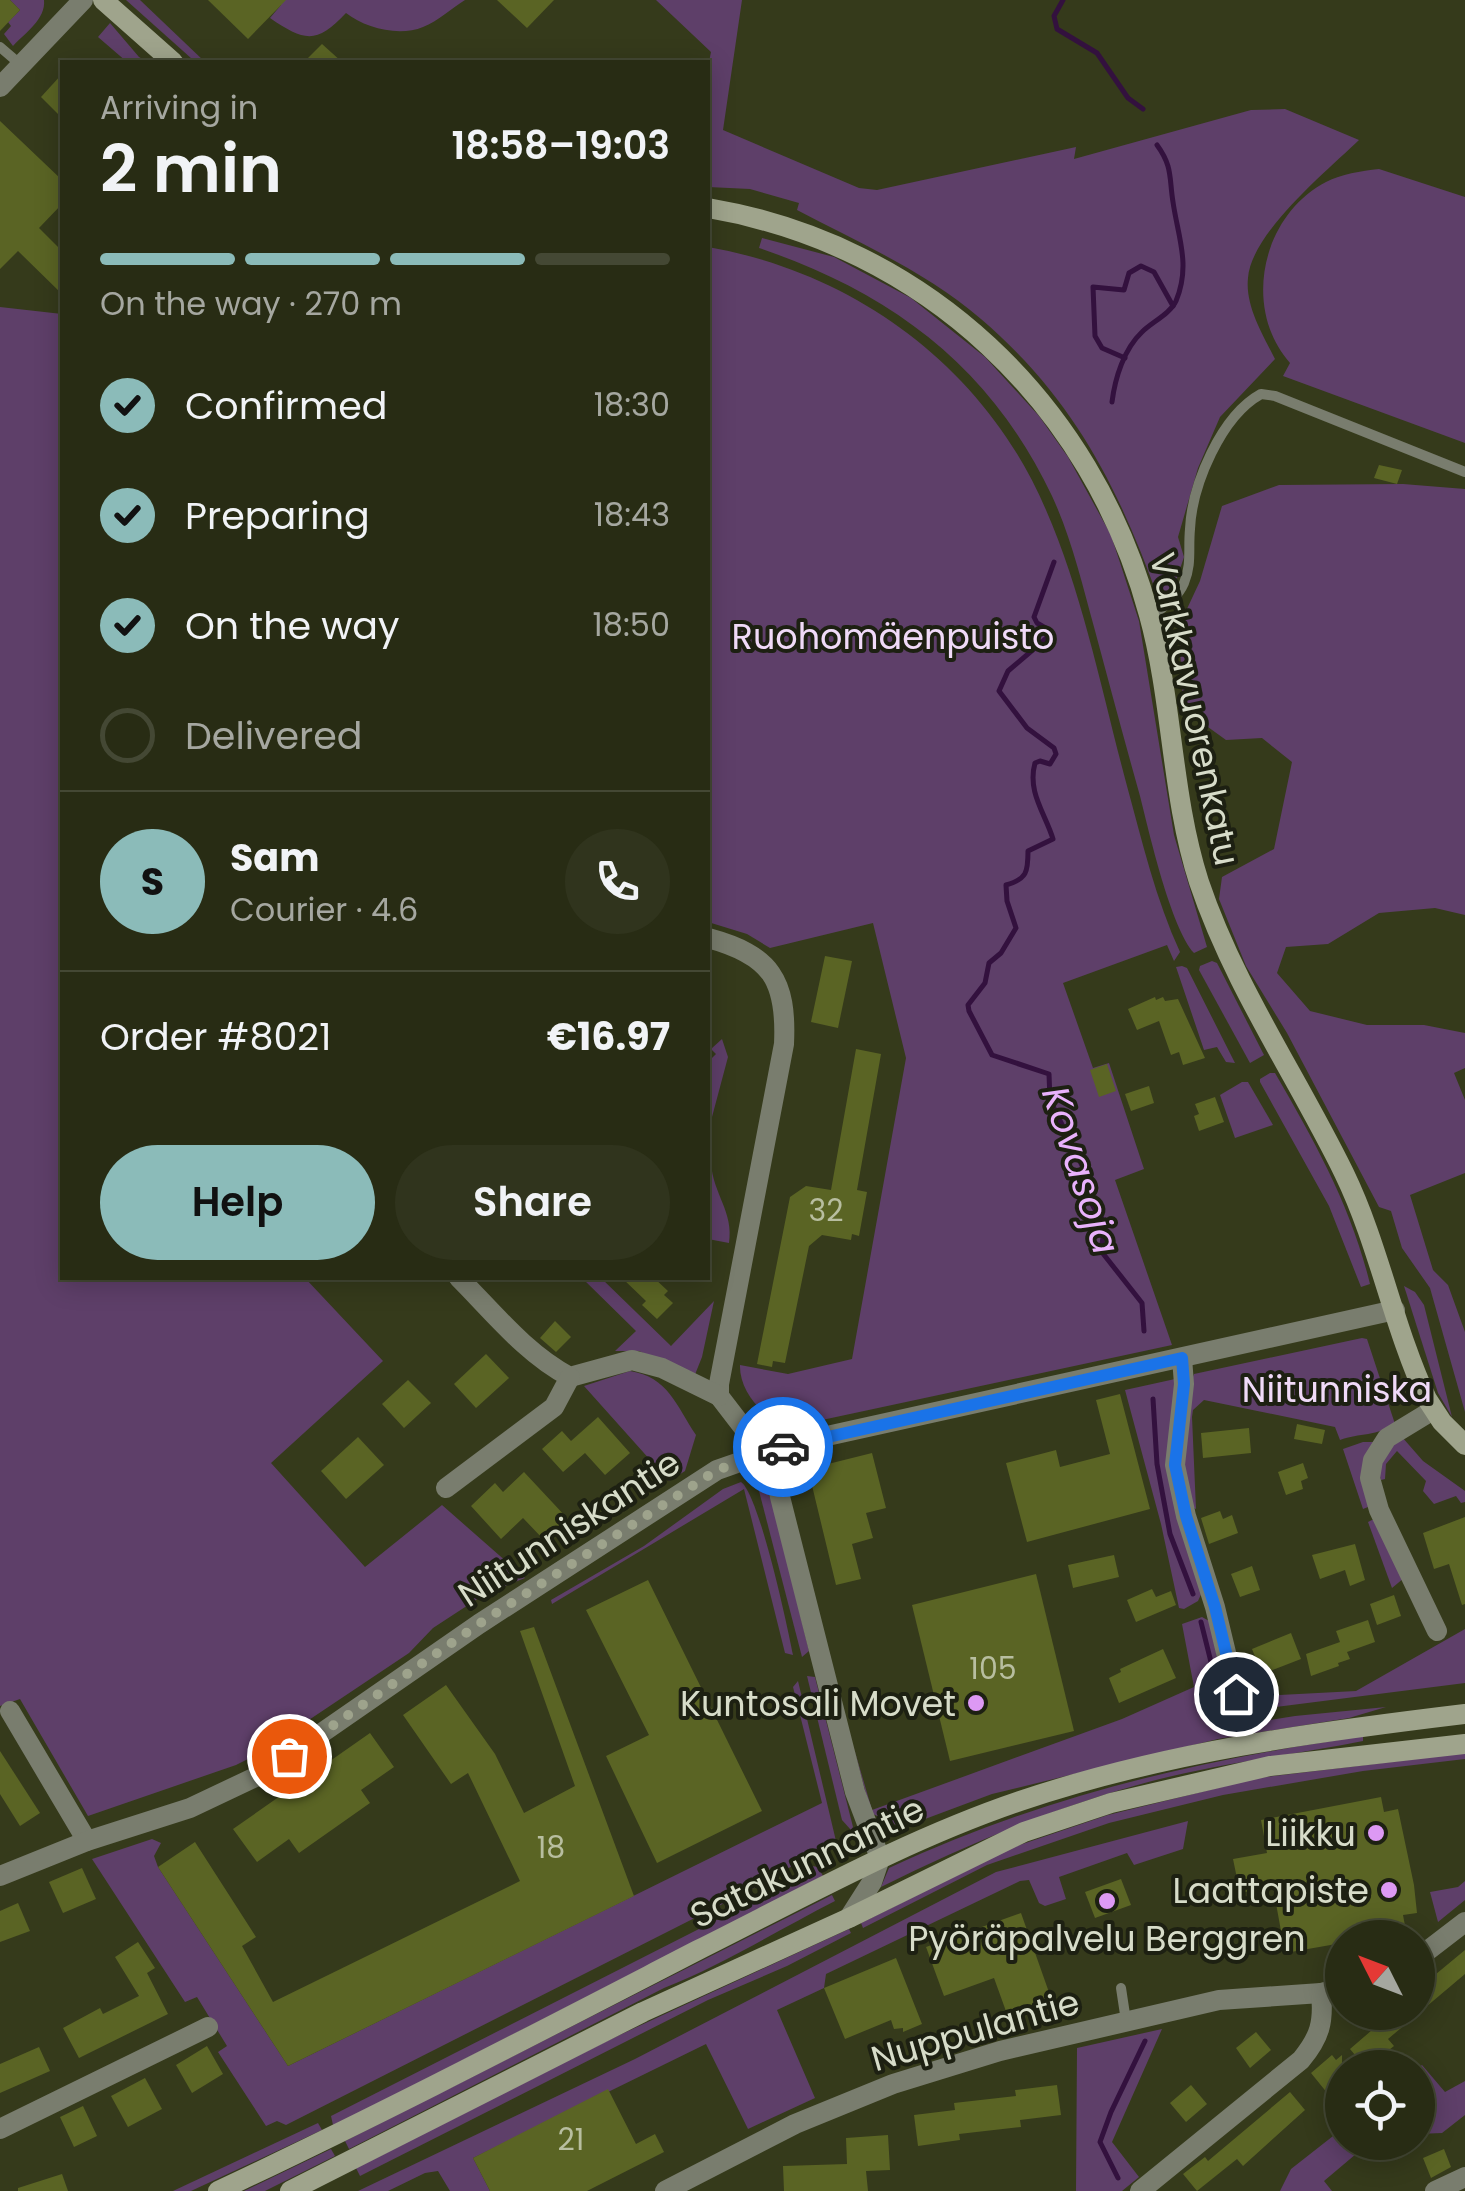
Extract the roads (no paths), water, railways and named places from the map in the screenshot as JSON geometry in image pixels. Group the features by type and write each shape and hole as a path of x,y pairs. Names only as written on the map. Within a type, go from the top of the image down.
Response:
{"main road":[{"path":"103,0 171,60"},
{"name":"Varkkavuorenkatu","path":"710,208 773,223 854,254 935,301 970,328 1031,390 1082,454 1117,522 1150,617 1184,828 1200,882 1250,1002 1343,1171 1365,1219 1420,1383 1433,1410 1465,1445"},
{"name":"Satakunnantie","path":"218,2191 333,2138 880,1858 1018,1802 1116,1772 1271,1740 1465,1714"},
{"name":"Satakunnantie","path":"290,2191 643,2012 849,1918 988,1848 1111,1803 1270,1766 1465,1744"}],"street":[{"path":"0,87 83,0"},
{"path":"710,939 739,948 769,968 781,988 785,1008 784,1044 719,1396"},
{"path":"460,1280 547,1364 570,1377 632,1360 662,1368 719,1396 762,1452 778,1484 855,1792 880,1858 872,1882 849,1918"},
{"name":"Niitunniskantie","path":"0,1876 86,1841 190,1808 264,1774 479,1624 717,1470 762,1452 1396,1310"},
{"path":"1182,1358 1184,1384 1175,1465 1236,1694"},
{"path":"446,1488 554,1407 570,1377"},
{"path":"1433,1410 1387,1438 1373,1460 1370,1478 1379,1510 1437,1631"},
{"path":"10,1711 86,1841"},
{"path":"1435,1945 1465,1922"},
{"name":"Nuppulantie","path":"665,2191 794,2124 893,2084 1000,2051 1219,2000 1325,1991"},
{"path":"1140,2191 1301,2060 1316,2043 1325,2016"},
{"path":"0,2129 208,2027"},
{"path":"1436,2191 1465,2177"}],"lane":[{"path":"0,47 20,65"},
{"path":"1150,617 1173,600 1183,586 1192,556 1190,530 1195,499 1222,432 1234,414 1261,394 1275,396 1465,472"},
{"path":"1120,1988 1126,2022"}],"waterway":[{"name":"Kovasoja","path":"1063,0 1054,16 1057,29 1097,53 1128,98 1143,109"},
{"name":"Kovasoja","path":"1112,402 1125,355 1142,332 1173,306 1183,275 1170,173 1157,145"},
{"path":"1125,358 1102,348 1095,336 1093,287 1124,290 1129,273 1141,266 1154,272 1173,306"},
{"name":"Kovasoja","path":"1054,562 1034,617 1049,630 1049,636 1008,671 999,691 1027,728 1054,748 1056,754 1050,764 1035,763 1033,774 1035,793 1053,839 1028,851 1025,874 1006,885 1016,928 1001,953 989,963 985,983 968,1005 992,1055 1049,1074 1050,1100 1093,1188 1092,1204 1105,1224 1101,1251 1142,1303 1144,1331"},
{"name":"Kovasoja","path":"1153,1399 1157,1464 1170,1534 1193,1594"},
{"name":"Kovasoja","path":"1201,1622 1211,1662 1206,1678 1208,1718"},
{"name":"Kovasoja","path":"1118,2178 1100,2142 1145,2041"}],"place":[{"name":"Kuntosali Movet","path":"976,1703"},
{"name":"Liikku","path":"1376,1833"},
{"name":"Laattapiste","path":"1389,1890"},
{"name":"Pyöräpalvelu Berggren","path":"1107,1901"}],"park label":[{"name":"Ruohomäenpuisto","path":"893,636"},
{"name":"Niitunniska","path":"1337,1389"}]}
